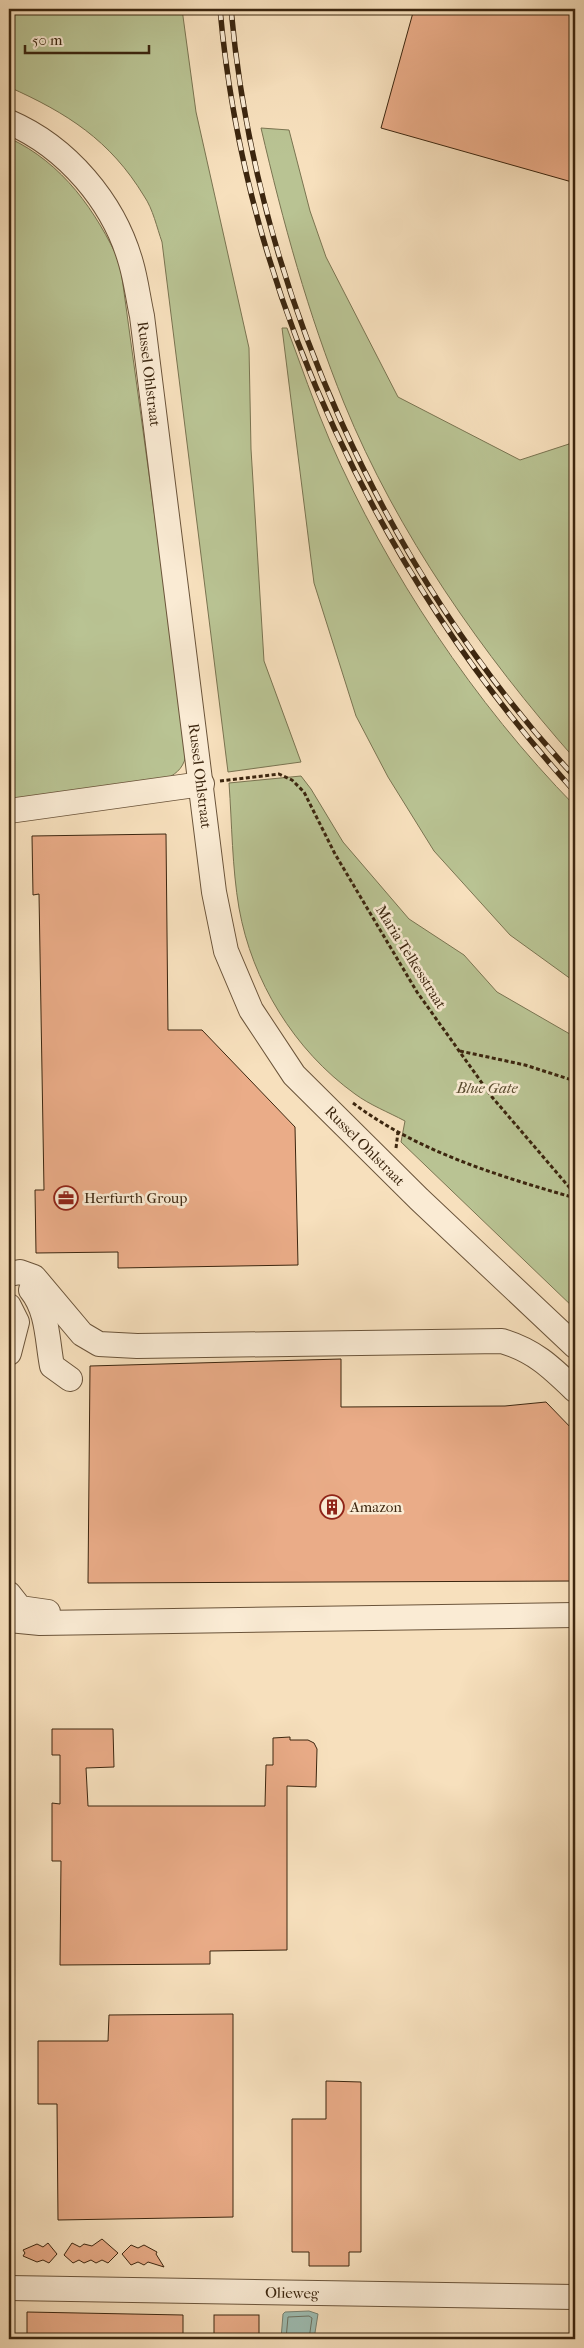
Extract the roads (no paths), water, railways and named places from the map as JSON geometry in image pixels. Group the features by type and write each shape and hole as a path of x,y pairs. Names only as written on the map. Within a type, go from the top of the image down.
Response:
{"street":[{"name":"Russel Ohlstraat","path":"9,122 54,149 79,171 97,193 116,223 131,263 142,316 210,783 214,892 226,951 251,1010 294,1075 418,1199 575,1346"},
{"path":"9,811 210,783"},
{"path":"9,1274 20,1272 34,1277 82,1334 99,1344 137,1346 502,1341 522,1347 540,1357 575,1390"},
{"path":"9,1274 22,1280 37,1298 45,1316 52,1366 70,1379"},
{"path":"9,1306 17,1322 10,1349"},
{"path":"9,1594 20,1608 49,1612 127,1608 149,1610 166,1620"},
{"path":"9,1620 40,1623 575,1615"},
{"name":"Olieweg","path":"9,2288 575,2297"}],"water":[{"path":"309,2311 318,2314 314,2339 281,2339 283,2314 285,2312"}],"railway":[{"path":"220,9 235,117 259,224 293,328 334,429 384,526 441,620 505,709 575,792"},
{"path":"231,9 245,114 268,218 300,321 341,421 389,517 444,610 506,697 575,777"}],"place":[{"name":"Herfurth Group","path":"66,1198"},
{"name":"Amazon","path":"332,1507"}],"park label":[{"name":"Blue Gate","path":"487,1088"}]}
